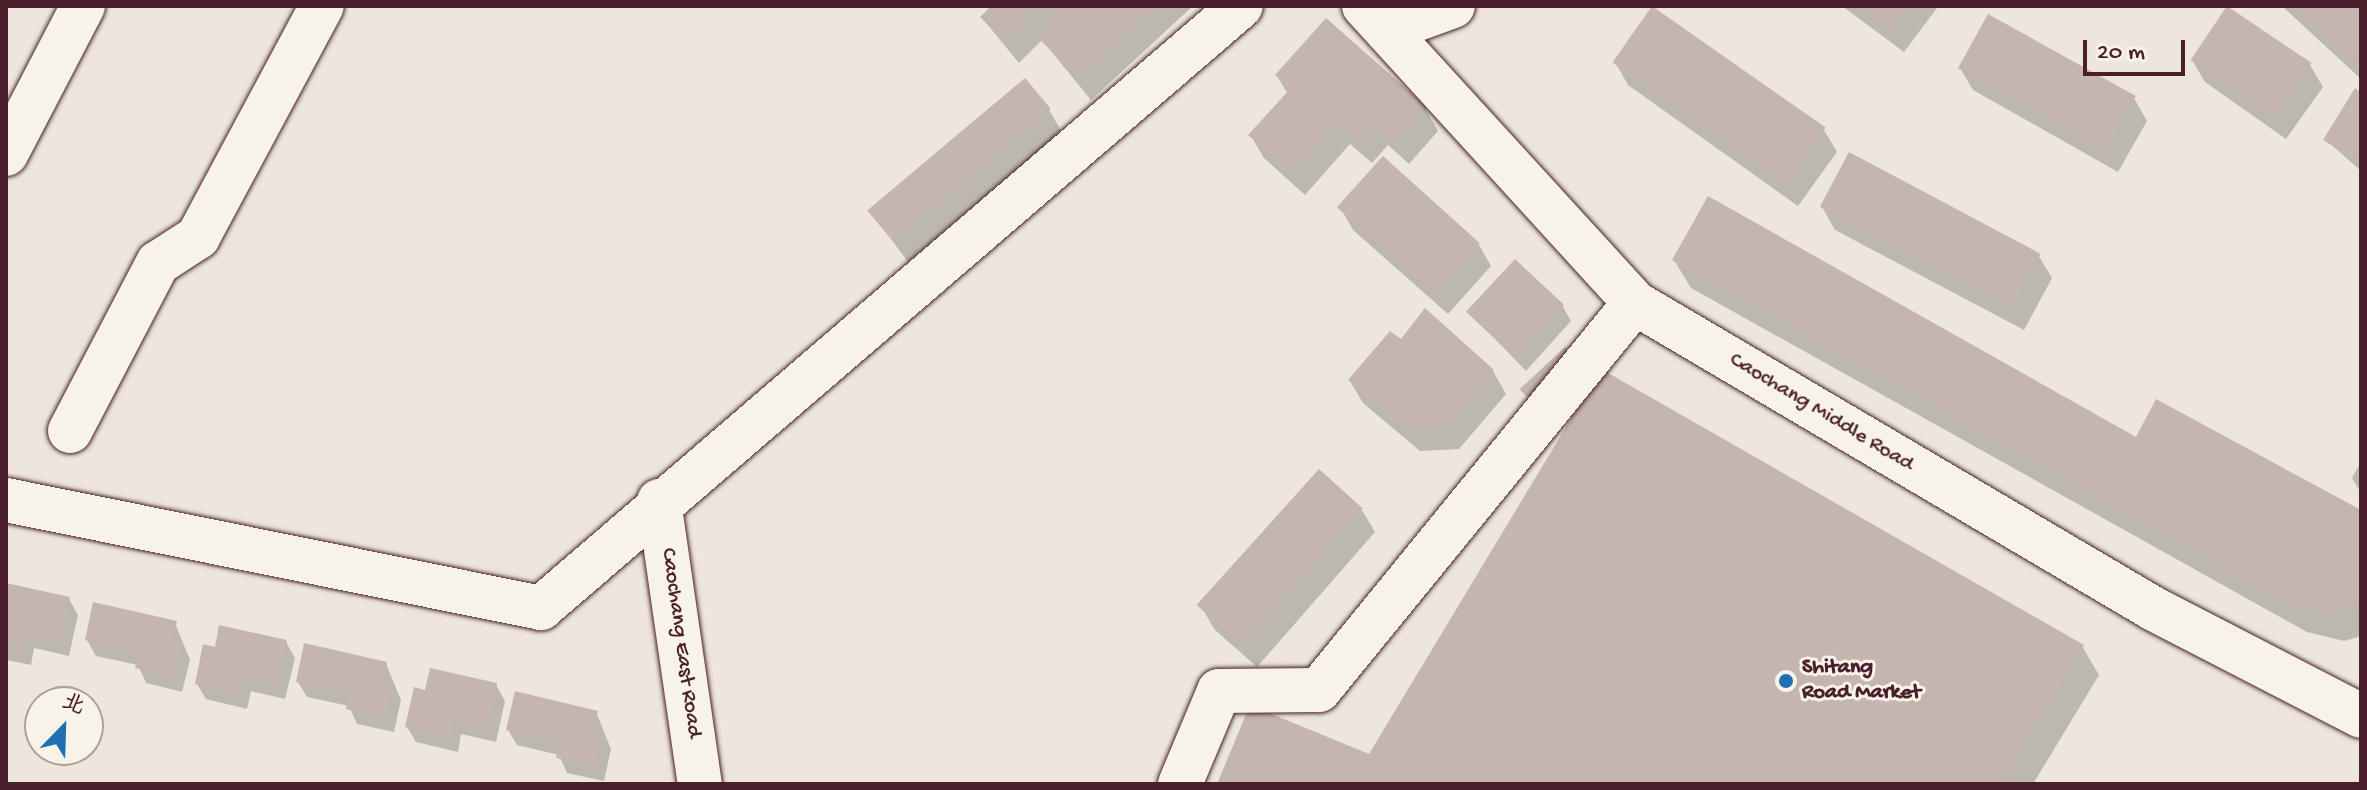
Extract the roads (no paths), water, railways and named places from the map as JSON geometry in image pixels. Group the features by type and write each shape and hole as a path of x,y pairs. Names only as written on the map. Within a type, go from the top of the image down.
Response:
{"street":[{"path":"6,154 83,6"},
{"path":"70,431 158,263 198,237 322,6"},
{"path":"6,500 541,608 659,501 1241,6"},
{"path":"1377,17 1453,6"},
{"name":"Caochang Middle Road","path":"1377,17 1635,303 2154,609 2361,716"},
{"path":"1180,784 1219,691 1319,690 1635,303"},
{"name":"Caochang East Road","path":"659,501 700,784"}],"place":[{"name":"Shitang Road Market","path":"1786,681"}]}
